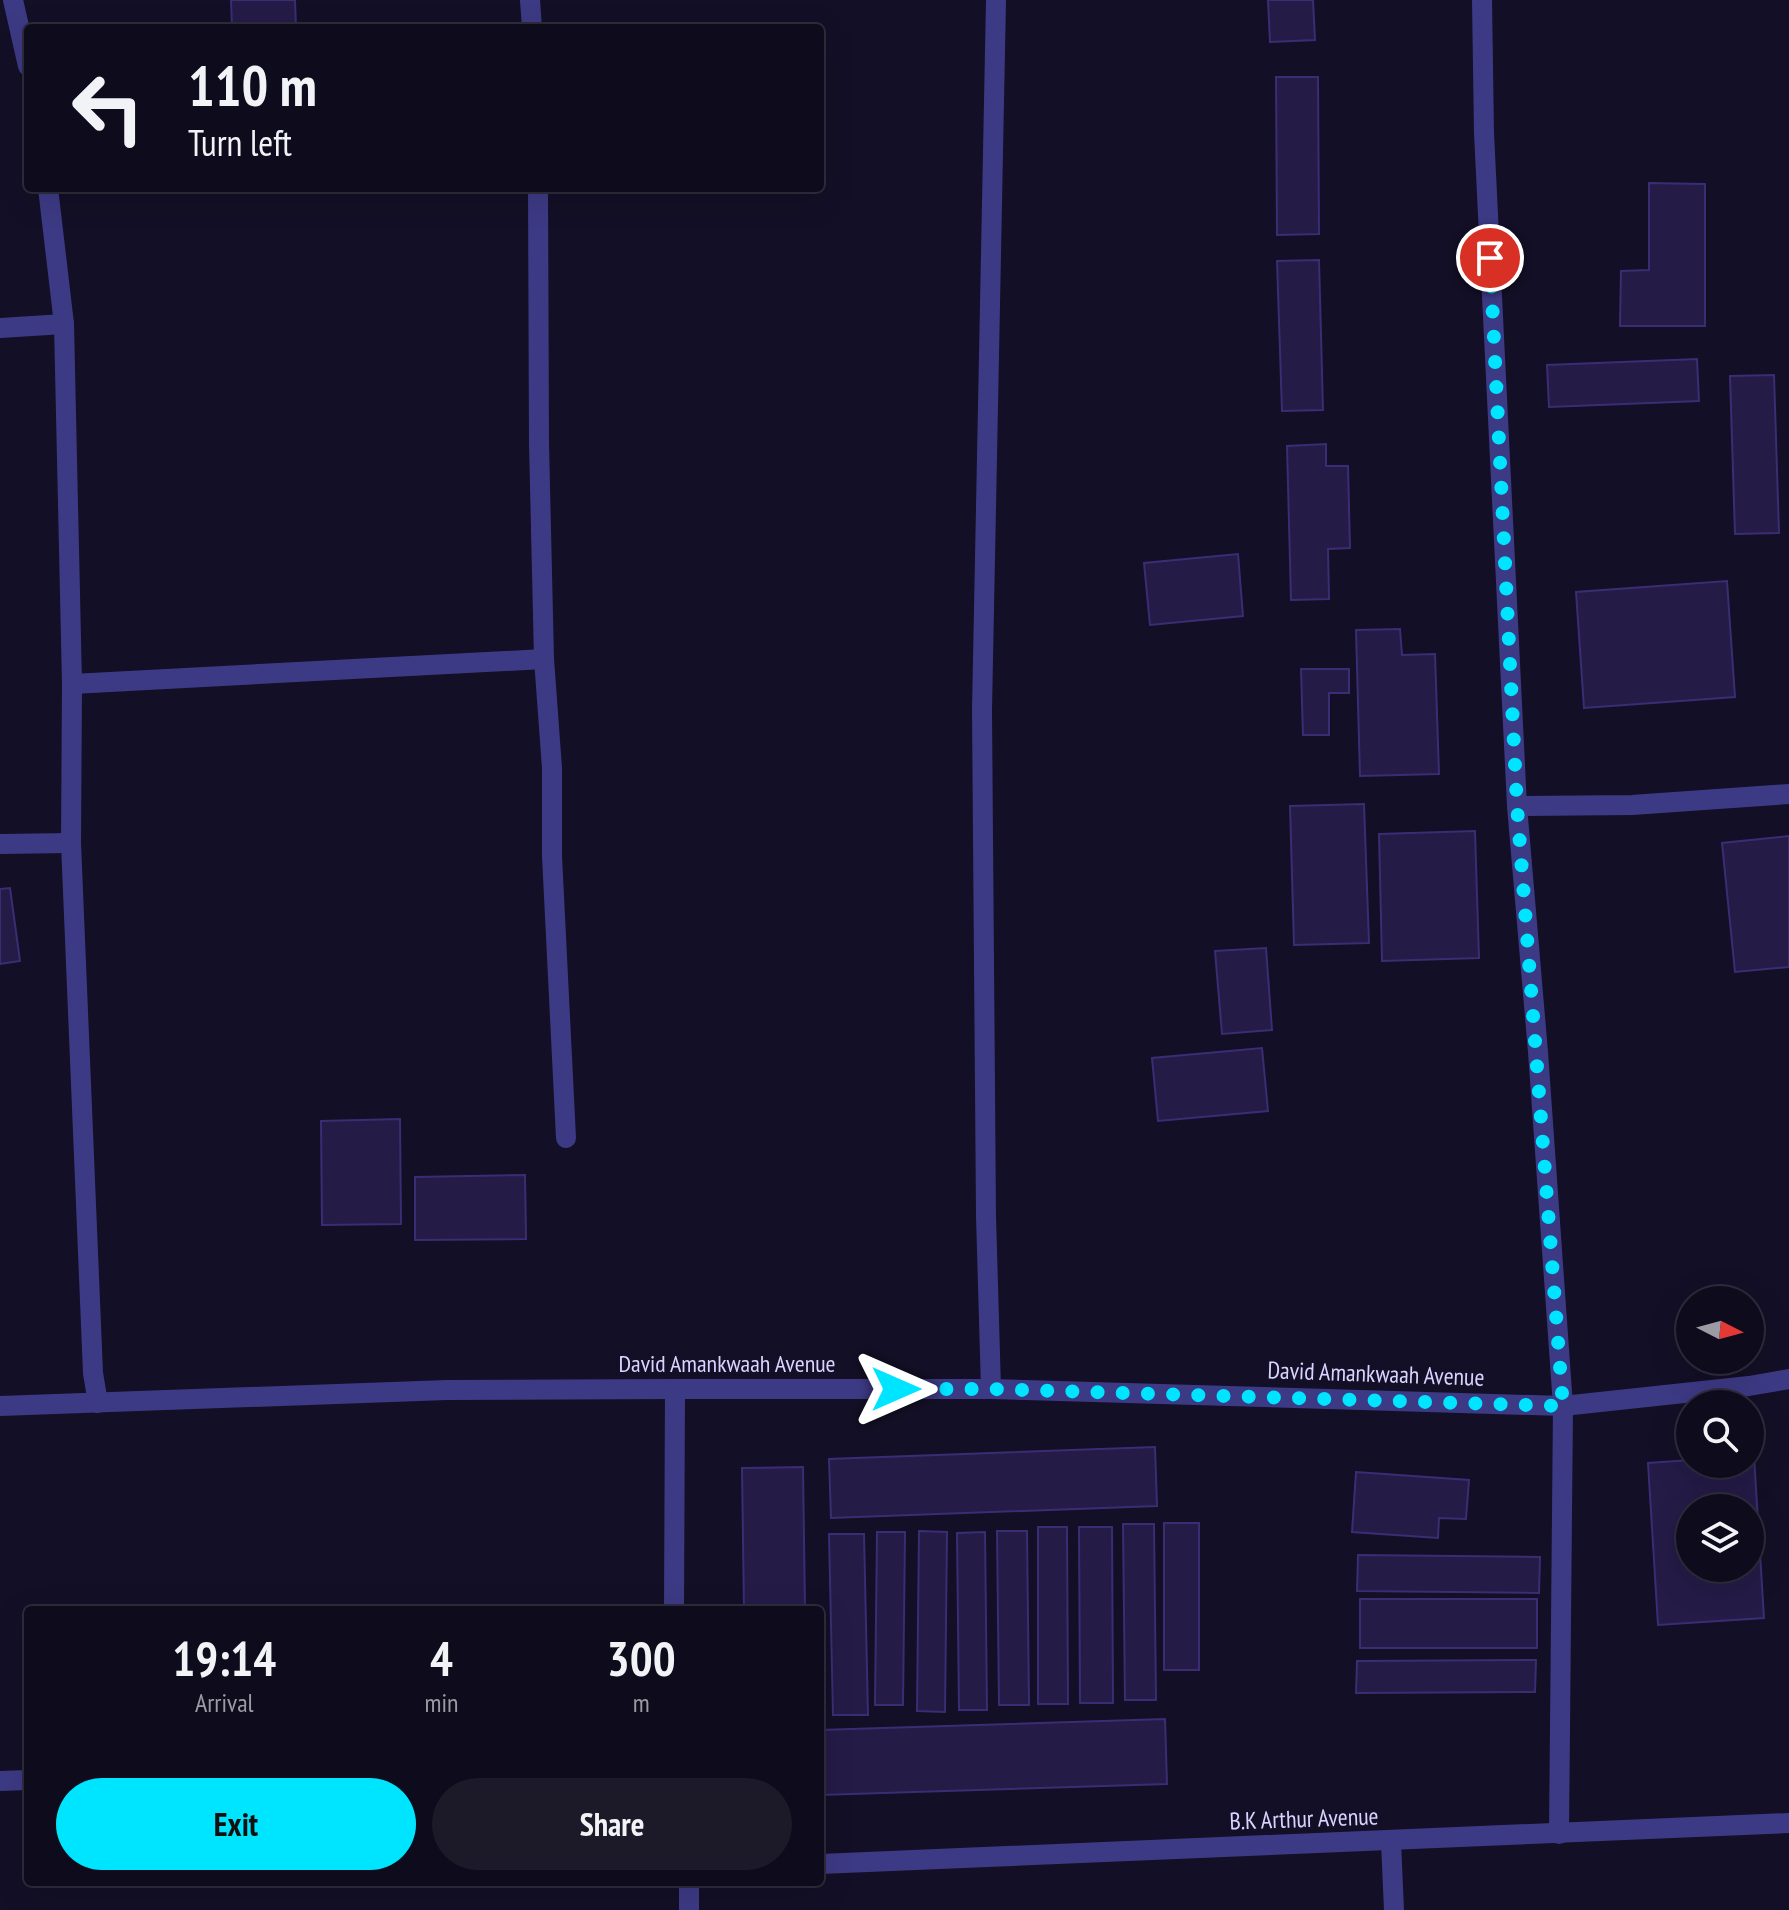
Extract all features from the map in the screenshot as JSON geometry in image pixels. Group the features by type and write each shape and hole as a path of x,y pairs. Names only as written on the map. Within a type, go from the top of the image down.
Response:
{"street":[{"path":"13,0 24,48"},
{"path":"530,0 532,24"},
{"path":"991,1389 986,1216 982,710 996,0"},
{"path":"1482,0 1484,133 1517,806 1563,1406 1559,1834"},
{"path":"48,192 64,324 72,684 71,843 93,1373 98,1403"},
{"path":"538,192 544,659 552,768 552,856 566,1138"},
{"path":"0,328 64,324"},
{"path":"72,684 544,659"},
{"path":"1517,806 1632,805 1789,794"},
{"path":"0,844 71,843"},
{"name":"David Amankwaah Avenue","path":"0,1406 447,1390 991,1389 1563,1406 1789,1379"},
{"path":"674,1606 675,1389"},
{"path":"0,1781 24,1780"},
{"name":"B.K Arthur Avenue","path":"824,1864 1789,1823"},
{"path":"1391,1842 1394,1910"},
{"path":"689,1886 689,1910"}],"building":[{"path":"231,0 295,0 296,24 232,24"},
{"path":"1268,0 1313,0 1315,40 1270,42"},
{"path":"1276,77 1318,77 1319,234 1277,235"},
{"path":"1649,183 1705,184 1705,326 1620,326 1621,271 1649,270"},
{"path":"1319,260 1323,410 1282,411 1277,261"},
{"path":"1697,359 1699,401 1549,407 1547,365"},
{"path":"1774,375 1779,533 1735,534 1730,376"},
{"path":"1326,444 1326,466 1348,466 1350,548 1328,549 1329,599 1291,600 1287,446"},
{"path":"1238,554 1243,616 1150,625 1144,563"},
{"path":"1727,581 1735,697 1584,708 1576,592"},
{"path":"1400,629 1402,655 1435,654 1439,774 1360,776 1356,630"},
{"path":"1301,669 1349,669 1349,693 1329,693 1329,735 1303,735"},
{"path":"1364,804 1369,943 1294,945 1290,806"},
{"path":"1475,831 1479,958 1382,961 1379,834"},
{"path":"1789,836 1789,967 1735,972 1722,843"},
{"path":"10,888 20,961 0,964 0,889"},
{"path":"1266,948 1272,1030 1222,1034 1215,951"},
{"path":"1262,1048 1268,1111 1158,1121 1152,1058"},
{"path":"400,1119 401,1224 322,1225 321,1121"},
{"path":"525,1175 526,1239 415,1240 415,1177"},
{"path":"1155,1447 1157,1506 831,1518 829,1459"},
{"path":"1676,1461 1676,1478 1755,1478 1756,1494 1676,1494 1676,1582 1762,1582 1764,1618 1658,1625 1648,1463"},
{"path":"803,1467 805,1606 744,1606 742,1468"},
{"path":"1356,1472 1469,1480 1466,1519 1439,1518 1438,1538 1352,1532"},
{"path":"1164,1523 1199,1523 1199,1670 1164,1670"},
{"path":"1123,1524 1154,1524 1156,1700 1125,1700"},
{"path":"1038,1527 1067,1527 1068,1704 1038,1704"},
{"path":"1079,1527 1112,1527 1113,1703 1080,1703"},
{"path":"919,1531 947,1532 945,1712 917,1711"},
{"path":"997,1531 1027,1531 1029,1705 999,1705"},
{"path":"877,1532 905,1532 903,1705 875,1705"},
{"path":"985,1532 987,1710 959,1710 957,1533"},
{"path":"829,1534 864,1534 868,1715 833,1715"},
{"path":"1358,1555 1540,1557 1539,1593 1357,1591"},
{"path":"1360,1599 1537,1599 1537,1648 1360,1648"},
{"path":"1536,1660 1535,1692 1356,1693 1357,1661"},
{"path":"1165,1719 1167,1784 824,1795 824,1730"}],"route":[{"path":"896,1389 991,1389 1563,1406 1517,806 1490,258"}]}
